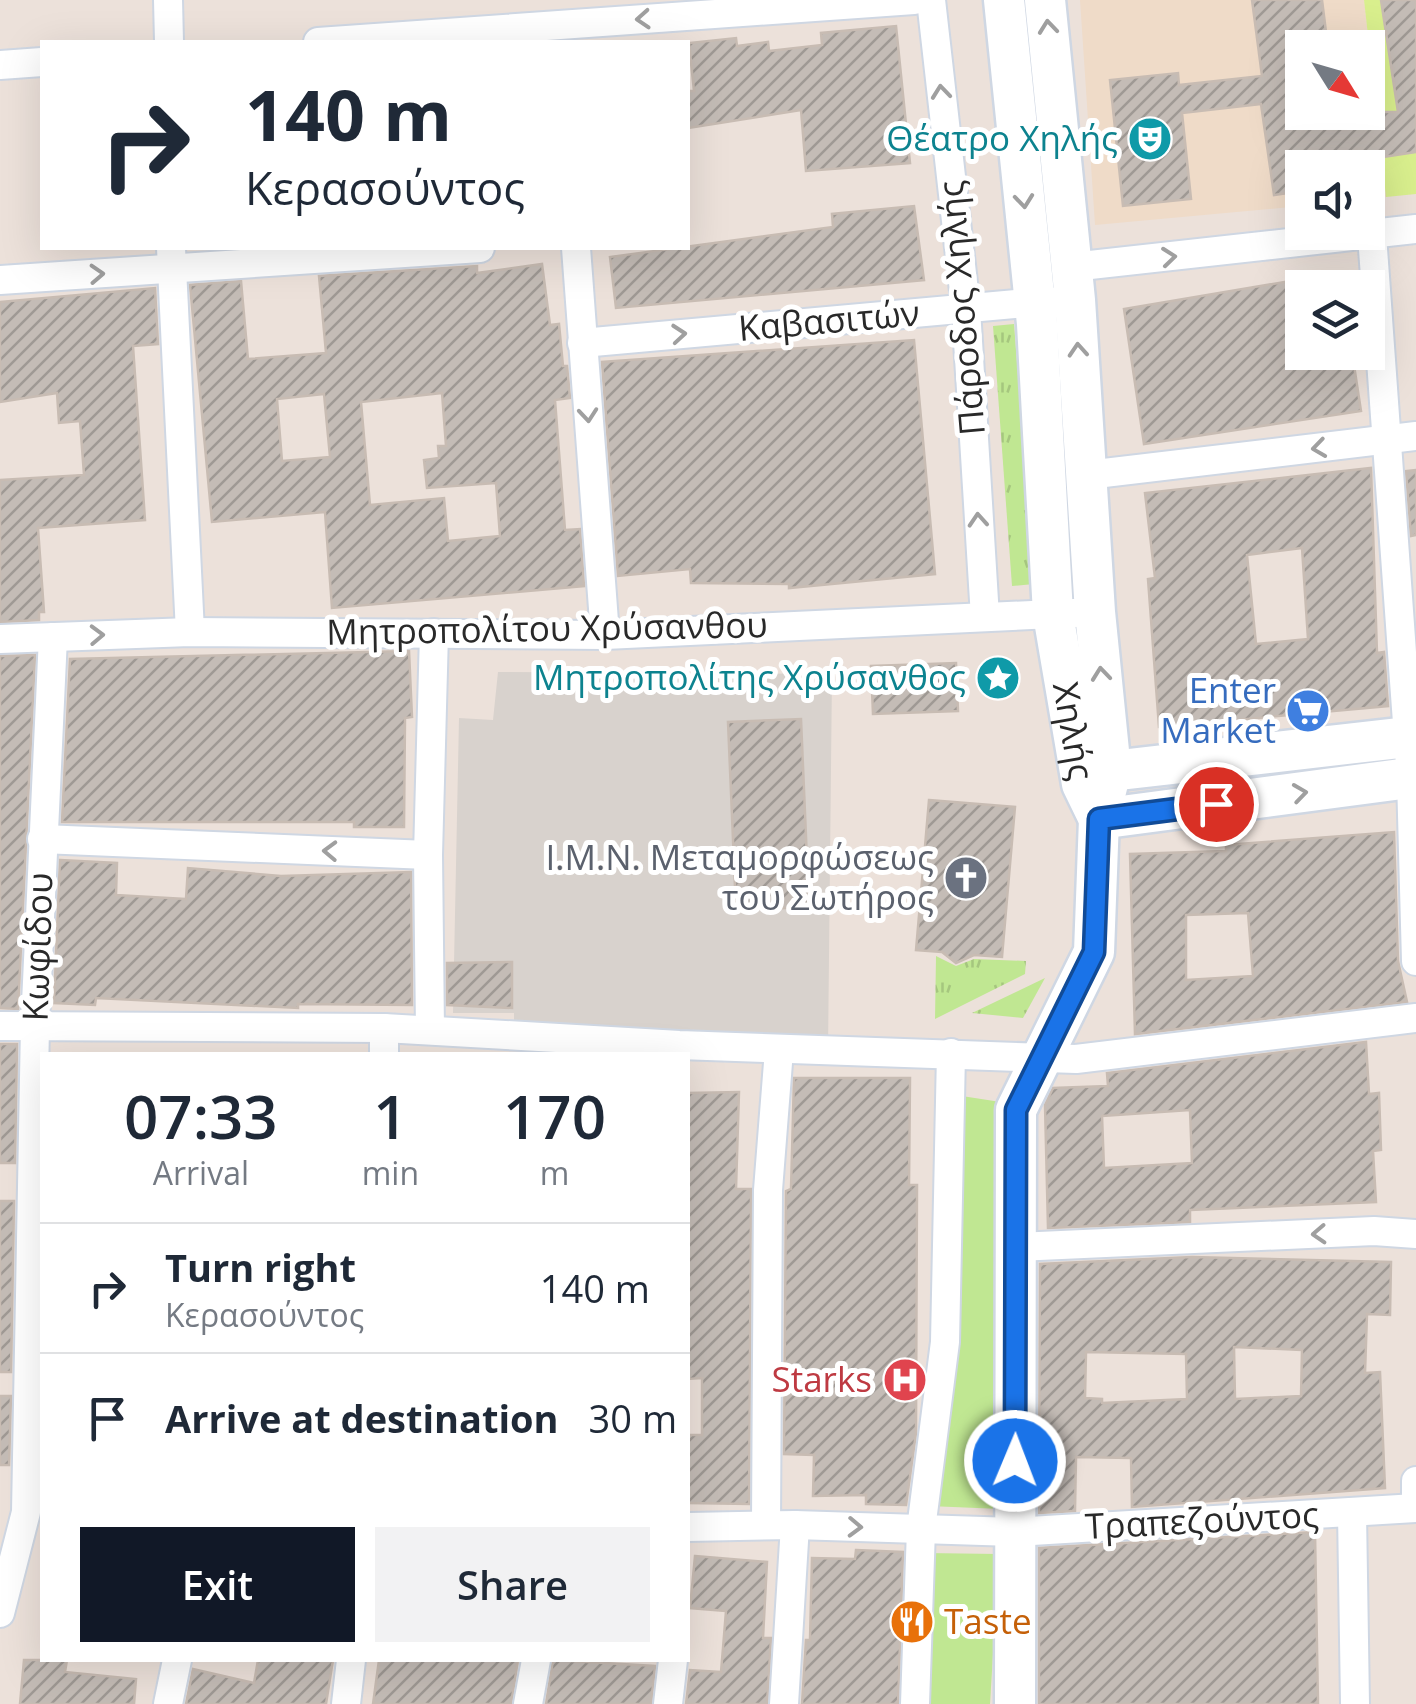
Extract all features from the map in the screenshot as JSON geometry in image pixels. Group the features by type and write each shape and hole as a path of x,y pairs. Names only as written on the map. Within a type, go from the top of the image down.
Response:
{"main road":[{"name":"Χηλής","path":"1004,0 1034,302 1053,614 1082,784 1099,819"},
{"name":"Χηλής","path":"1045,0 1074,284 1094,612 1112,772 1099,819"},
{"path":"1112,772 1412,737"},
{"path":"1014,1704 1016,1110 1094,952 1099,819 1413,778"}],"street":[{"path":"168,0 170,40"},
{"path":"344,40 914,0"},
{"name":"Πάροδος Χηλής","path":"931,0 966,310 985,617"},
{"path":"0,65 40,62"},
{"name":"Καβασιτών","path":"1385,234 1416,229"},
{"path":"0,280 171,259 424,250"},
{"path":"576,250 605,635"},
{"name":"Καβασιτών","path":"582,343 1034,302 1074,284 1285,250"},
{"path":"1373,250 1412,737 1416,961"},
{"path":"171,259 190,632"},
{"path":"1086,475 1416,436"},
{"name":"Μητροπολίτου Χρύσανθου","path":"0,639 190,632 605,635 1094,612"},
{"path":"430,1030 428,855 434,633"},
{"name":"Κωφίδου","path":"0,1614 34,1512 35,1025 53,637"},
{"path":"42,839 428,855"},
{"path":"0,1026 35,1025 208,1041 384,1041 430,1030 584,1047 1076,1059 1416,1018"},
{"path":"766,1526 768,1190 779,1050"},
{"path":"915,1704 921,1529 945,1342 950,1053"},
{"path":"1017,1247 1374,1232 1416,1234"},
{"path":"1416,1481 1416,1508"},
{"name":"Τραπεζούντος","path":"690,1527 795,1525 1014,1532 1416,1508"},
{"path":"1352,1512 1354,1704"},
{"path":"784,1704 795,1525"},
{"path":"168,1704 177,1662"},
{"path":"346,1704 351,1662"},
{"path":"528,1704 536,1662"},
{"path":"668,1704 673,1662"}],"shaded area":[{"path":"1080,0 1364,0 1367,30 1285,30 1285,130 1379,130 1381,150 1285,150 1285,208 1095,225"},
{"path":"498,672 832,674 828,1051 514,1036 514,1013 453,1013 459,718 493,720"}],"green space":[{"path":"1364,0 1416,0 1416,194 1386,197 1385,150 1381,150 1379,130 1385,130 1385,30 1367,30"},
{"path":"1014,324 1034,584 1012,586 993,326"},
{"path":"936,956 956,966 974,959 1026,961 1025,974 935,1019"},
{"path":"1045,978 1023,1018 972,1013"},
{"path":"936,1092 1007,1103 1001,1509 929,1506"},
{"path":"924,1553 999,1554 990,1704 922,1704"}],"building":[{"path":"1252,0 1322,0 1326,30 1285,30 1285,130 1385,130 1385,112 1398,112 1381,0 1416,0 1416,152 1385,157 1385,150 1285,150 1285,193 1274,195 1261,104 1182,113 1191,199 1123,206 1110,80 1178,73 1179,85 1262,76"},
{"path":"896,26 910,163 806,171 801,110 690,128 690,91 694,91 690,43 736,38 737,46 768,42 769,51 822,45 821,33"},
{"path":"914,206 924,280 616,308 610,257 690,250 690,246 833,227 832,214"},
{"path":"542,264 550,325 559,324 570,398 555,400 565,530 580,529 584,586 332,608 325,512 212,522 190,285 241,281 248,359 326,353 319,276 477,266 477,273","holes":["442,393 446,446 438,446 439,458 424,460 427,488 496,483 500,536 448,541 444,498 370,505 361,402","324,394 330,457 282,461 277,399"]},
{"path":"1285,282 1285,370 1355,370 1361,411 1144,444 1124,309"},
{"path":"155,288 158,344 133,346 145,520 38,528 44,612 39,612 39,620 0,622 0,480 84,475 80,421 59,423 57,393 0,402 0,302"},
{"path":"914,340 935,574 789,588 789,584 691,583 690,569 618,576 602,362"},
{"path":"1371,468 1377,653 1384,652 1388,706 1159,727 1148,579 1155,578 1145,493","holes":["1302,548 1308,639 1256,644 1247,555"]},
{"path":"1416,470 1416,535 1411,536 1406,471"},
{"path":"409,651 412,717 405,718 404,827 354,827 354,822 62,822 70,659"},
{"path":"35,655 18,1009 0,1008 0,656"},
{"path":"956,663 958,711 873,714 871,666"},
{"path":"801,719 809,907 736,910 728,722"},
{"name":"Ι.Μ.Ν. Μεταμορφώσεως του Σωτήρος","path":"929,800 1015,807 1002,957 974,955 956,963 942,952 916,950"},
{"path":"1394,832 1398,961 1407,1002 1135,1034 1130,854 1226,851 1226,845","holes":["1248,913 1253,976 1186,980 1186,915"]},
{"path":"60,860 117,863 116,895 186,899 188,868 281,876 411,872 412,1005 298,1004 298,1008 96,998 95,1005 54,1003"},
{"path":"512,962 512,1008 447,1005 447,963"},
{"path":"1366,1042 1369,1094 1379,1093 1381,1150 1373,1151 1376,1202 1190,1210 1190,1222 1048,1228 1045,1105 1053,1088 1108,1086 1107,1073","holes":["1190,1110 1192,1163 1104,1168 1102,1116"]},
{"path":"0,1044 17,1044 15,1163 0,1163"},
{"path":"794,1078 910,1078 909,1185 917,1185 916,1433 906,1505 866,1504 866,1495 813,1496 814,1455 784,1454 786,1191 791,1189"},
{"path":"739,1092 736,1189 751,1189 749,1504 690,1503 690,1435 702,1435 702,1378 690,1379 690,1093"},
{"path":"0,1201 14,1201 11,1372 0,1372"},
{"path":"1192,1257 1391,1262 1390,1315 1367,1314 1365,1373 1380,1372 1385,1488 1132,1507 1131,1458 1076,1457 1075,1511 1039,1513 1040,1264","holes":["1234,1347 1302,1350 1301,1396 1235,1399","1086,1352 1186,1354 1187,1399 1102,1403 1102,1399 1085,1398"]},
{"path":"0,1396 11,1396 9,1465 0,1465"},
{"path":"1315,1532 1318,1704 1039,1704 1039,1548"},
{"path":"856,1550 903,1552 898,1704 802,1704 806,1640 810,1640 812,1558 855,1559"},
{"path":"695,1556 767,1562 763,1638 771,1638 767,1704 686,1704 690,1670 721,1672 726,1611 690,1608"},
{"path":"24,1660 67,1662 65,1672 136,1679 134,1704 20,1704"},
{"path":"258,1662 333,1662 326,1704 186,1704 193,1669 254,1683"},
{"path":"379,1662 518,1662 511,1704 373,1704"},
{"path":"553,1662 655,1666 651,1704 546,1704"}],"place":[{"name":"Θέατρο Χηλής","path":"1150,139"},
{"name":"Μητροπολίτης Χρύσανθος","path":"998,678"},
{"name":"Enter Market","path":"1308,711"},
{"name":"Ι.Μ.Ν. Μεταμορφώσεως του Σωτήρος","path":"966,878"},
{"name":"Starks","path":"905,1380"},
{"name":"Taste","path":"912,1622"}],"route":[{"path":"1015,1461 1016,1110 1094,952 1099,819 1216,804"}]}
